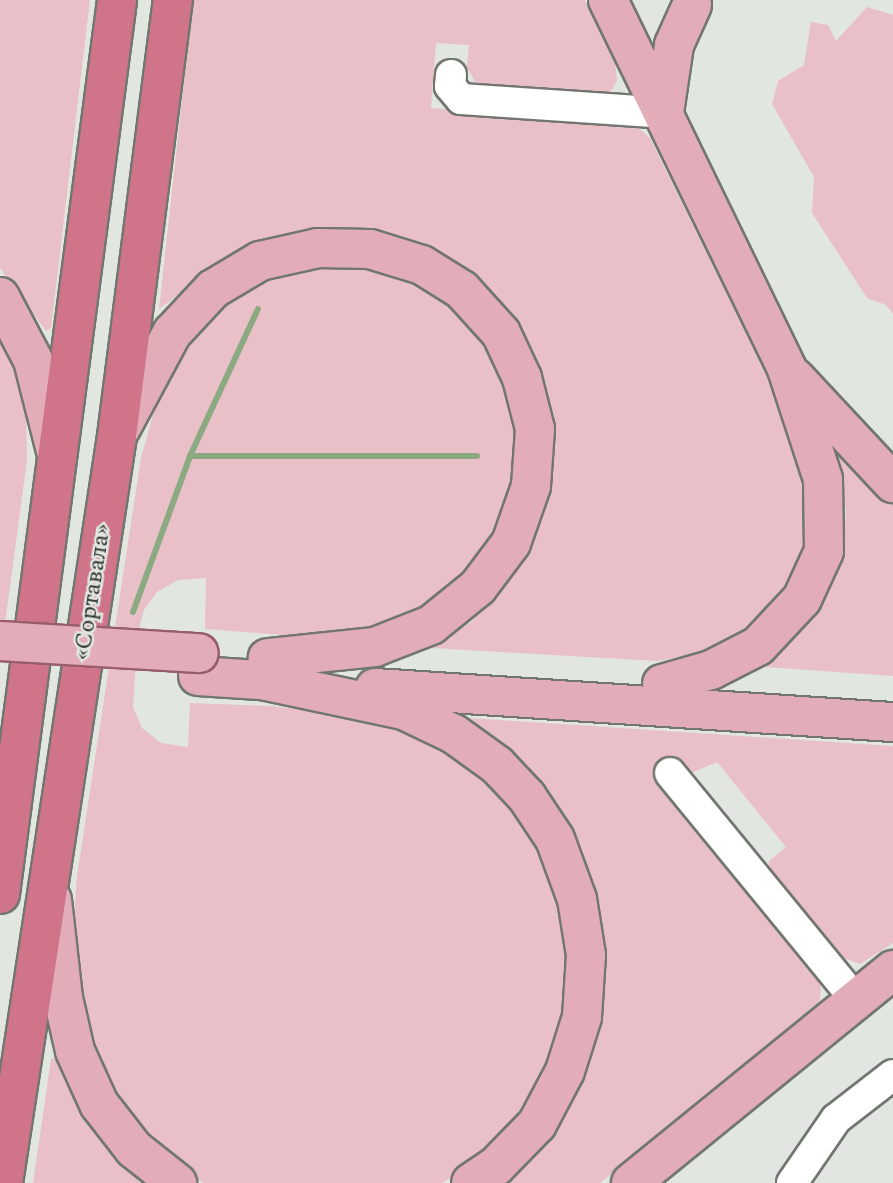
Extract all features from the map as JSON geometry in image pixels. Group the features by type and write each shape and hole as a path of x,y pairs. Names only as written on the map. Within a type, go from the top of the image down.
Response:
{"highway":[{"name":"«Сортавала»","path":"1,880 117,0"},
{"name":"«Сортавала»","path":"3,1183 117,436 173,0"}],"main road":[{"path":"608,0 787,369 824,480 824,551 802,599 758,646 711,670 662,684"},
{"path":"634,54 696,3"},
{"path":"664,113 674,45 696,3"},
{"path":"117,436 172,333 213,289 260,261 318,248 370,249 422,265 462,290 501,333 522,378 535,429 531,486 511,543 478,587 431,625 375,647 267,669"},
{"path":"0,297 33,360 58,460"},
{"path":"787,369 893,483"},
{"path":"0,641 198,664 893,722"},
{"path":"0,664 198,664"},
{"path":"267,669 662,684 893,700"},
{"path":"267,669 404,710 454,734 497,765 527,797 555,839 579,910 586,955 582,1017 565,1071 537,1124 496,1166 471,1183"},
{"path":"50,877 62,998 75,1051 99,1104 134,1149 177,1183"},
{"path":"631,1183 893,970"}],"lane":[{"path":"451,75 450,86 461,99 664,113"},
{"path":"670,773 856,1000"},
{"path":"792,1183 836,1119 893,1075"}],"shaded area":[{"path":"0,0 90,0 51,328 46,331 0,268"},
{"path":"193,0 585,0 615,62 617,80 610,93 597,99 478,87 467,67 469,45 436,43 431,108 621,122 637,127 650,138 796,435 810,483 811,545 793,590 752,630 706,652 658,661 431,648 471,622 502,589 527,549 549,490 473,275 427,246 370,231 204,276 159,309"},
{"path":"867,7 893,15 893,314 886,305 867,298 812,213 814,177 772,104 778,81 804,65 811,22 828,25 836,41"},
{"path":"320,264 366,266 417,279 450,302 484,344 505,383 517,431 513,484 496,534 472,573 425,610 373,628 319,638 205,629 206,578 178,580 157,592 144,610 138,632 133,707 142,728 161,743 188,747 190,703 271,706 337,714 396,730 447,752 485,778 516,809 538,846 560,903 569,957 567,1016 552,1065 527,1111 490,1152 442,1183 204,1183 192,1177 149,1143 114,1098 87,1046 72,940 77,876 141,458 161,386 188,340 224,301 265,276"},
{"path":"0,328 16,360 26,410 27,460 0,661"},
{"path":"829,435 893,501 893,676 765,667 800,632 828,591 843,551 846,510"},
{"path":"470,718 893,746 893,943 860,964 835,955 768,873 769,861 786,847 717,762 692,773 675,758 656,774 815,968 821,985 820,1001 600,1183 498,1183 604,953 503,747"},
{"path":"56,1058 83,1112 150,1183 33,1183 51,1059"}],"waterway":[{"path":"133,612 190,456 258,309"},
{"path":"190,456 477,456"}]}
